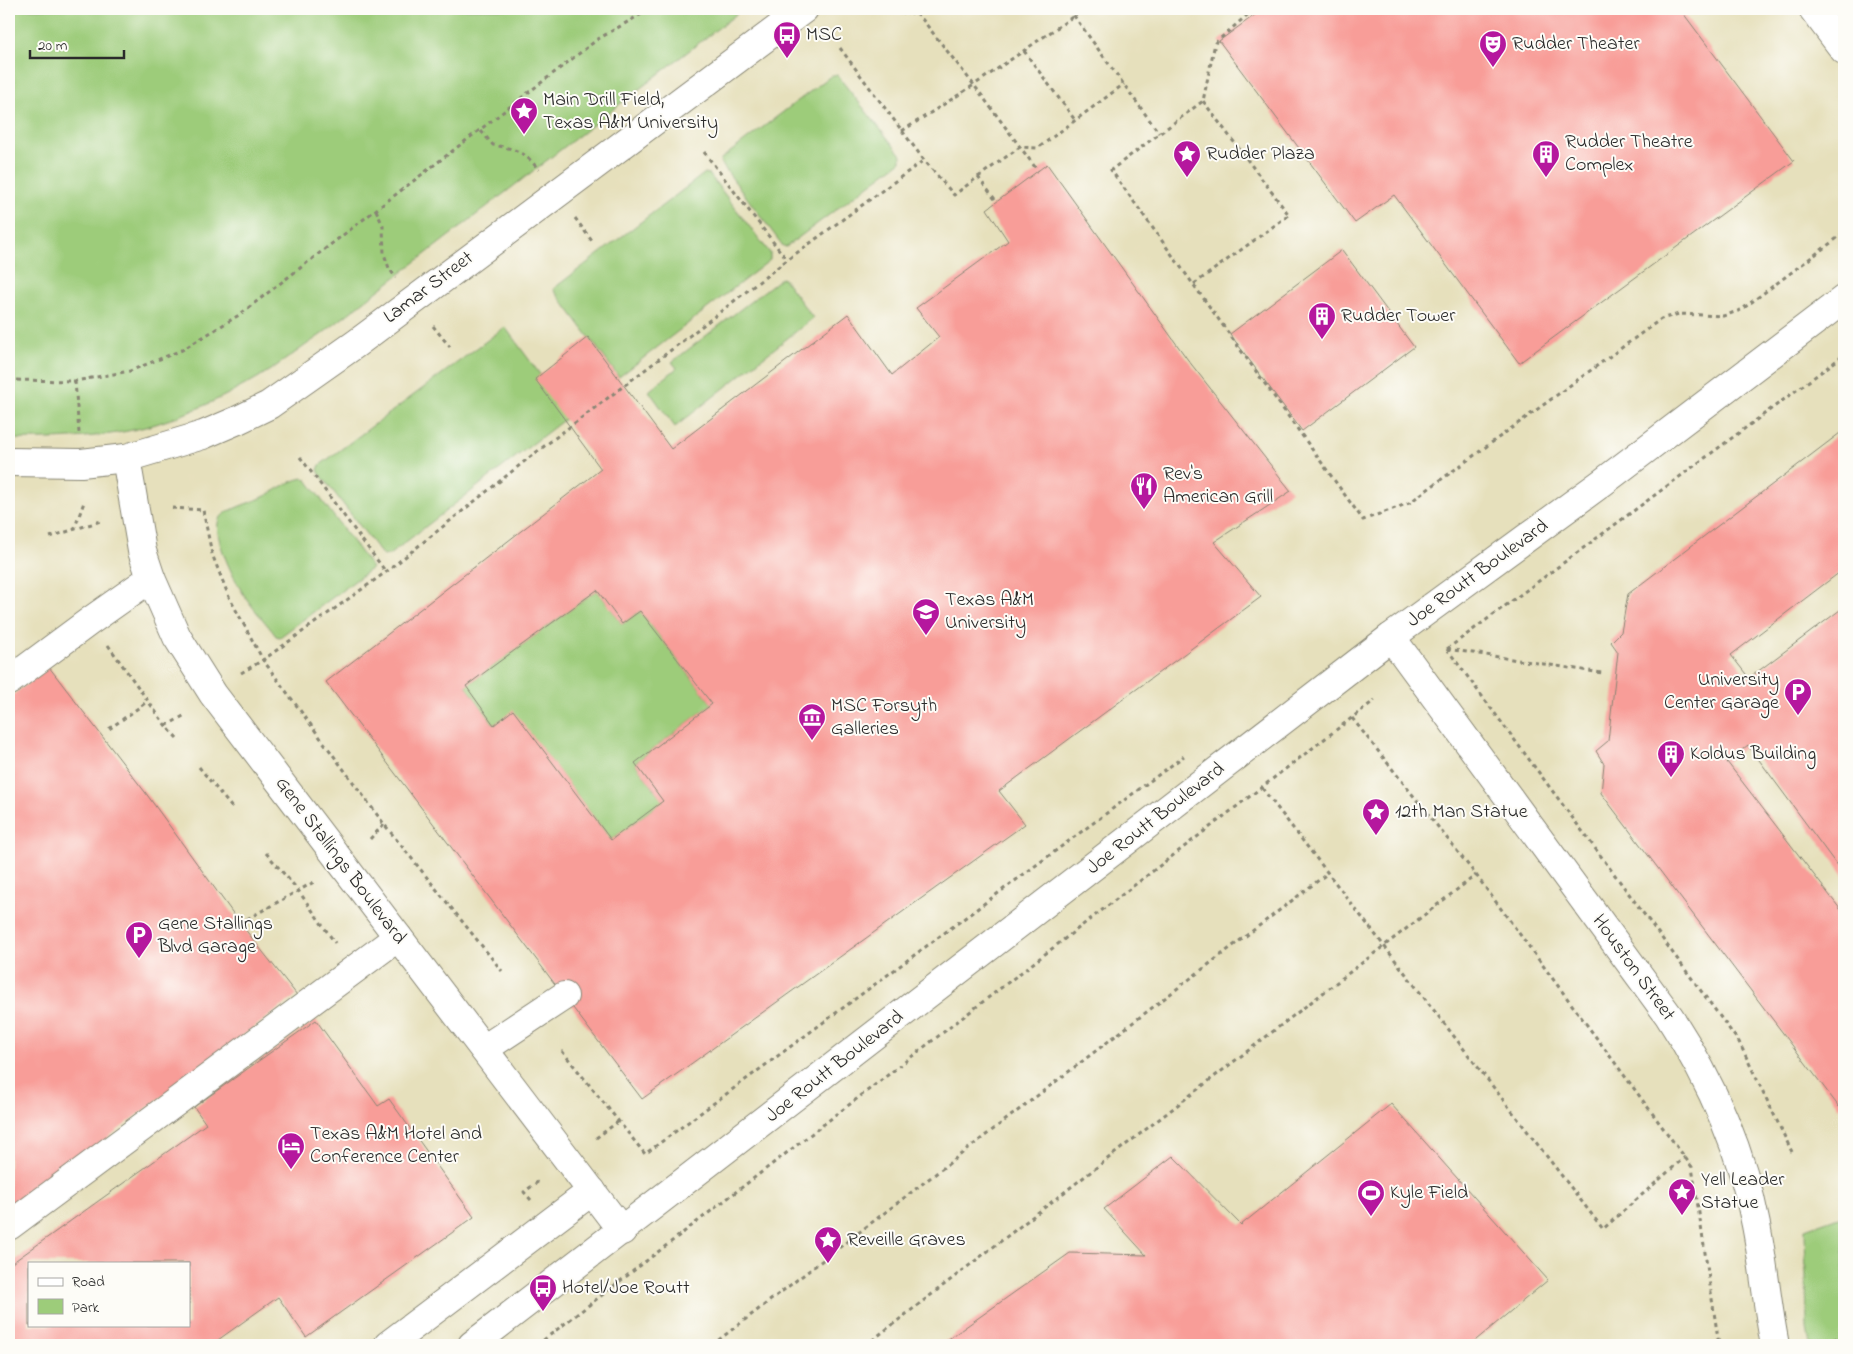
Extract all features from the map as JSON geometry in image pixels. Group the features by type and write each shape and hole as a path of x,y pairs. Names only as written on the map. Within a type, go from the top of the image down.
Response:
{"street":[{"name":"Lamar Street","path":"9,462 81,463 126,458 203,435 269,405 357,342 804,9"},
{"path":"1813,9 1844,50"},
{"name":"Joe Routt Boulevard","path":"472,1345 1391,637 1603,482 1844,299"},
{"name":"Gene Stallings Boulevard","path":"126,458 142,551 151,578 177,638 213,694 622,1230"},
{"path":"9,681 151,578"},
{"name":"Houston Street","path":"1391,637 1669,1016 1694,1056 1731,1136 1743,1171 1756,1224 1775,1345"},
{"path":"9,1226 398,937"},
{"path":"484,1049 564,996"},
{"path":"388,1345 592,1190"}],"path":[{"path":"9,380 75,381 130,371 182,350 239,314 481,131 598,39 650,9"},
{"path":"1069,9 1159,133"},
{"path":"902,131 974,85 1084,9"},
{"path":"1254,9 1215,43 1203,101 1111,170 1363,520 1409,503 1661,319 1680,314 1723,316 1741,310 1844,233"},
{"path":"892,12 918,14 1038,171"},
{"path":"840,48 924,160 954,195 1020,147 1038,148 1124,84"},
{"path":"1024,51 1075,120"},
{"path":"1194,284 1289,216 1203,101"},
{"path":"481,131 492,146 510,148 528,156 543,174"},
{"path":"704,152 787,260"},
{"path":"241,673 263,660 386,572 530,457 787,260 924,160"},
{"path":"978,177 997,202"},
{"path":"376,210 383,226 386,261 399,282"},
{"path":"575,218 592,241"},
{"path":"433,326 450,347"},
{"path":"1447,649 1844,355"},
{"path":"75,381 80,442"},
{"path":"300,457 386,572"},
{"path":"74,530 84,502"},
{"path":"172,508 203,510 212,554 229,597 263,660 384,824 502,971"},
{"path":"50,537 101,521"},
{"path":"108,645 166,726 177,738"},
{"path":"1447,649 1602,673"},
{"path":"1447,649 1739,1042 1792,1152"},
{"path":"537,1345 1375,700"},
{"path":"109,729 148,701"},
{"path":"166,726 185,715"},
{"path":"1352,718 1476,875 1692,1167 1719,1345"},
{"path":"562,1051 645,1154 1188,752"},
{"path":"199,767 234,809"},
{"path":"1262,788 1603,1229 1684,1157"},
{"path":"370,839 384,824"},
{"path":"266,853 298,890 335,943"},
{"path":"712,1345 1328,872"},
{"path":"866,1345 1476,875"},
{"path":"240,923 314,882"},
{"path":"596,1138 619,1121"},
{"path":"524,1192 539,1181"},
{"path":"1827,1345 1844,1332"}],"green space":[{"path":"9,9 743,9 322,334 259,377 182,415 138,429 102,435 64,438 9,439"},
{"path":"832,75 837,75 901,155 901,161 786,247 783,246 720,162 721,159"},
{"path":"705,173 709,174 770,253 770,260 619,377 553,289"},
{"path":"781,278 784,279 813,318 675,427 649,391 677,368 672,362"},
{"path":"505,327 570,415 389,555 383,556 320,474 318,470 320,465"},
{"path":"303,478 307,480 372,568 280,637 276,636 253,608 237,584 220,543 218,524 223,515 239,506"},
{"path":"597,590 622,624 640,611 712,704 635,763 663,801 611,840 513,711 494,725 466,686"},
{"path":"1844,1215 1844,1345 1810,1345 1807,1328 1805,1229"}],"building":[{"name":"Rudder Theatre Complex","path":"1263,9 1680,9 1794,161 1519,363 1394,195 1355,223 1219,41"},
{"path":"1047,164 1188,360 1291,491 1214,542 1261,597 999,791 1025,824 642,1099 326,682 601,469 535,379 588,337 671,449 848,314 892,375 939,337 916,308 1008,241 987,209","holes":["597,590 622,624 640,611 712,704 635,763 663,801 611,840 513,710 494,725 466,686"]},
{"name":"Rudder Tower","path":"1342,250 1414,347 1302,431 1230,334"},
{"name":"Koldus Building","path":"1844,430 1844,569 1731,655 1749,678 1844,607 1844,875 1748,745 1727,762 1844,914 1844,1103 1839,1107 1601,793 1604,764 1596,751 1608,741 1618,652 1611,642 1621,632 1628,594"},
{"name":"Gene Stallings Blvd Garage","path":"49,667 145,792 240,923 297,995 9,1212 9,698"},
{"name":"Texas A&M Hotel and Conference Center","path":"316,1020 378,1106 389,1099 474,1217 306,1337 278,1297 211,1345 9,1345 9,1265 206,1124 194,1107"},
{"name":"Kyle Field","path":"1391,1104 1548,1280 1470,1345 940,1345 1070,1253 1146,1255 1104,1209 1173,1156 1241,1225"}],"place":[{"name":"MSC","path":"787,59"},
{"name":"Rudder Theater","path":"1493,68"},
{"name":"Main Drill Field, Texas A&M University","path":"524,135"},
{"name":"Rudder Plaza","path":"1187,178"},
{"name":"Rudder Theatre Complex","path":"1546,178"},
{"name":"Rudder Tower","path":"1322,340"},
{"name":"Rev's American Grill","path":"1144,510"},
{"name":"Texas A&M University","path":"926,636"},
{"name":"University Center Garage","path":"1798,716"},
{"name":"MSC Forsyth Galleries","path":"812,741"},
{"name":"Koldus Building","path":"1671,778"},
{"name":"12th Man Statue","path":"1376,836"},
{"name":"Gene Stallings Blvd Garage","path":"139,959"},
{"name":"Texas A&M Hotel and Conference Center","path":"291,1170"},
{"name":"Yell Leader Statue","path":"1682,1216"},
{"name":"Kyle Field","path":"1371,1217"},
{"name":"Reveille Graves","path":"828,1264"},
{"name":"Hotel/Joe Routt","path":"543,1312"}]}
